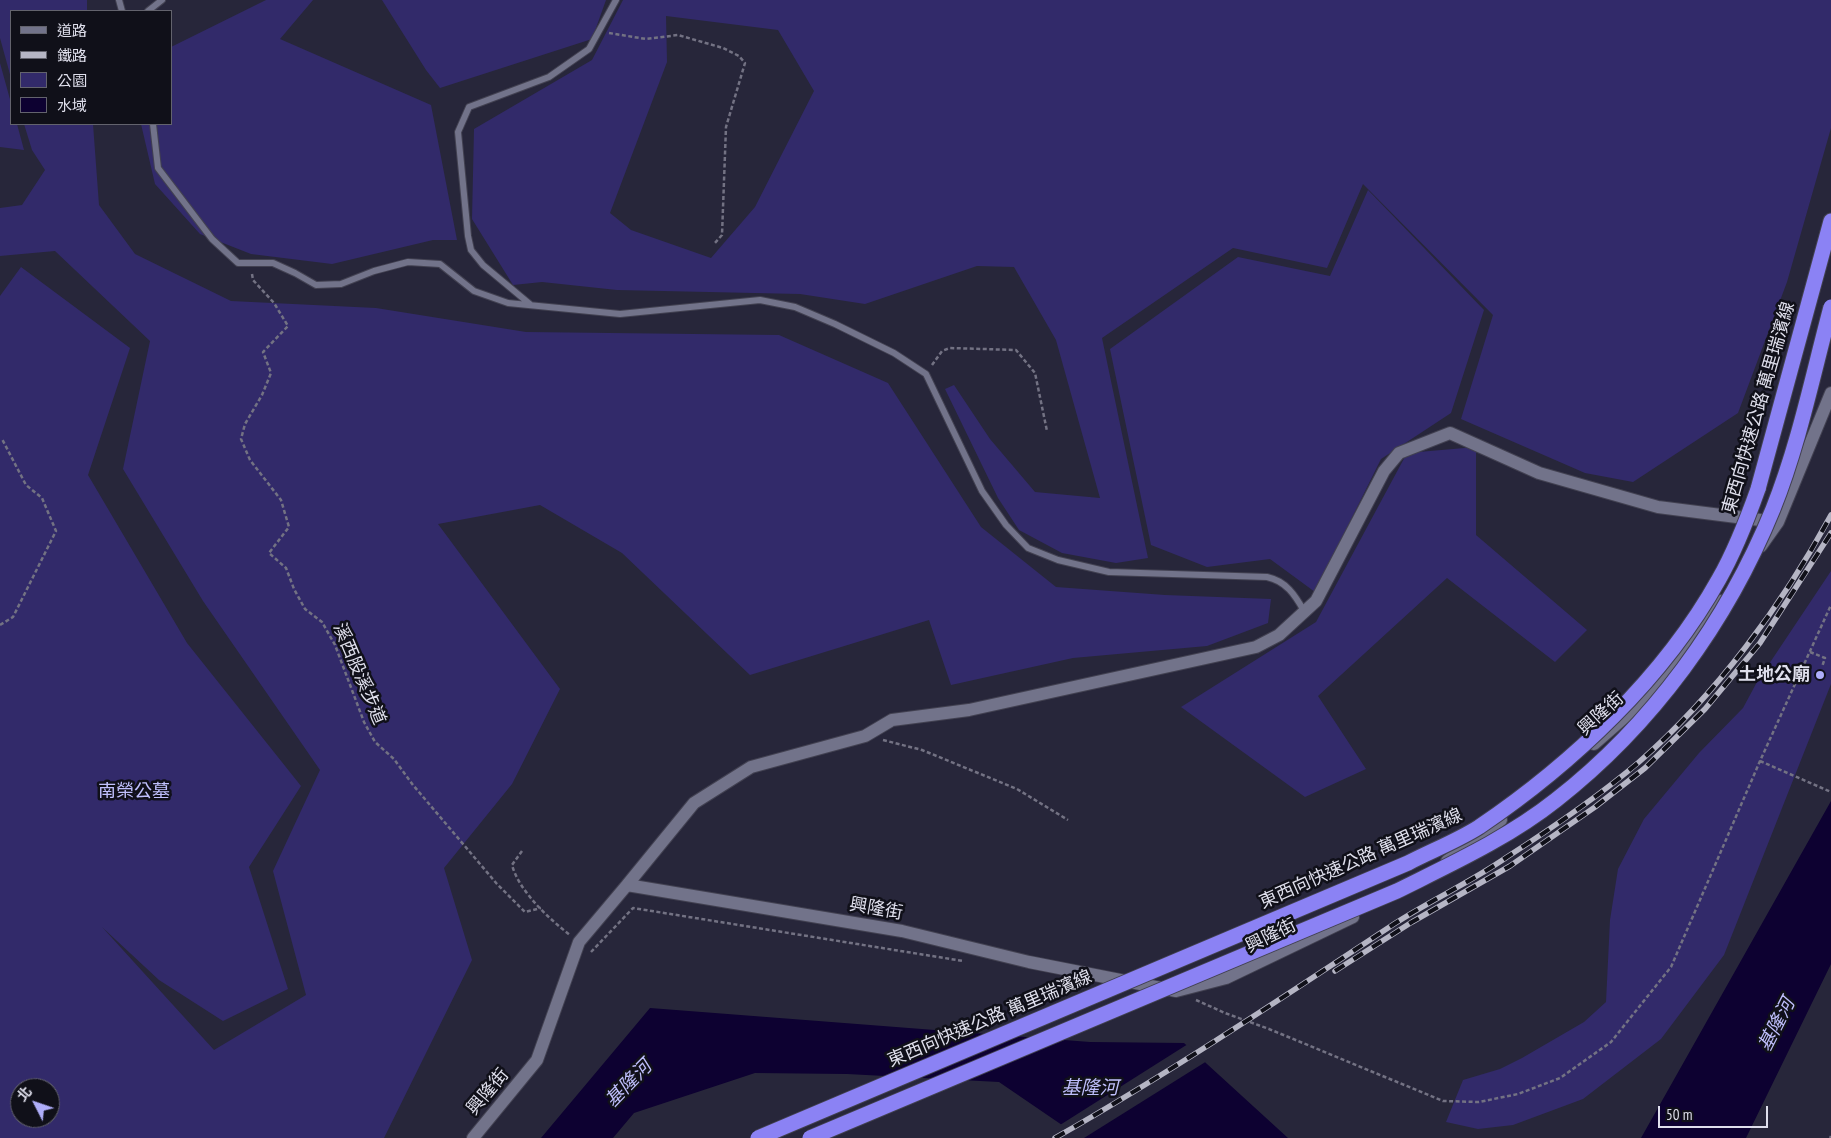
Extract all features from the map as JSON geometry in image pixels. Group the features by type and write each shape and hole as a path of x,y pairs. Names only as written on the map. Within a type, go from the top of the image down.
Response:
{"highway":[{"name":"東西向快速公路 萬里瑞濱線","path":"758,1138 1408,863 1477,828 1553,772 1607,724 1643,684 1685,632 1719,580 1742,532 1758,489 1831,221"},
{"path":"810,1138 1397,891 1486,846 1556,801 1618,745 1667,691 1731,596 1770,516 1790,459 1831,307"}],"street":[{"name":"興隆街","path":"627,885 902,930 1029,962 1176,990 1226,978 1405,892 1546,787 1634,709 1676,661 1778,522 1831,393"},
{"name":"興隆街","path":"473,1138 537,1060 579,942 694,803 751,767 865,736 892,720 969,710 1256,647 1279,635 1305,613 1320,594 1384,471 1400,453 1450,433 1539,473 1658,508 1778,522"}],"lane":[{"path":"149,10 162,0"},
{"path":"532,305 483,265 471,250 458,132 469,106 549,77 589,50 616,0"},
{"path":"154,125 158,168 212,240 238,263 273,263 295,273 316,286 341,284 374,271 408,262 440,264 474,291 508,302 620,314 760,300 796,307 894,353 926,374 982,491 1006,525 1028,548 1058,560 1109,572 1267,577 1284,584 1298,599 1305,613"}],"path":[{"path":"598,32 646,39 678,35 723,48 739,56 745,63 726,127 722,235 714,244"},
{"name":"溪西股溪步道","path":"248,263 253,280 274,303 288,326 263,352 271,373 262,395 245,424 241,439 250,460 281,500 289,527 269,553 286,568 294,589 305,609 322,622 335,645 364,722 375,742 394,759 463,844 525,912 541,908"},
{"path":"926,374 942,352 950,348 1016,350 1035,373 1047,432"},
{"path":"0,626 13,617 56,531 42,498 26,485 2,439"},
{"path":"1176,990 1225,1013 1269,1029 1443,1101 1479,1102 1518,1094 1560,1078 1611,1042 1671,967 1831,605"},
{"path":"1810,652 1825,658 1822,667"},
{"path":"865,736 922,750 1017,789 1068,820"},
{"path":"1760,762 1831,792"},
{"path":"522,851 512,864 515,877 524,891 579,942"},
{"path":"588,959 592,950 633,908 967,962"}],"green space":[{"path":"0,0 87,0 87,10 10,10 10,74 0,38"},
{"path":"266,0 313,0 280,39 431,105 457,240 433,240 332,264 251,254 200,234 155,184 141,125 172,125 172,47"},
{"path":"382,0 606,0 592,39 440,88 426,70"},
{"path":"623,0 1831,0 1831,128 1787,282 1738,413 1633,482 1585,473 1461,419 1493,315 1363,184 1327,268 1233,248 1102,338 1148,558 1116,563 1062,553 1019,530 998,498 945,389 954,385 990,439 1035,492 1100,498 1056,340 1014,267 977,266 865,304 800,294 617,290 542,282 513,285 472,219 474,129 592,60","holes":["666,16 778,30 814,91 755,207 711,258 631,230 610,213 667,62"]},
{"path":"0,63 10,99 10,125 17,125 24,150 0,147"},
{"name":"南榮公墓","path":"24,125 93,125 99,205 135,254 231,301 376,308 526,332 779,335 888,383 981,527 1056,587 1165,595 1271,599 1268,623 1207,646 1073,658 951,685 929,620 750,675 622,553 540,505 438,524 560,689 512,784 444,868 472,960 384,1138 0,1138 0,296 21,267 130,348 88,475 187,643 301,786 249,867 288,989 223,1021 159,980 102,927 214,1050 306,995 273,871 320,770 203,601 123,469 150,341 55,251 0,256 0,208 22,205 45,170 32,150"},
{"path":"1368,190 1484,310 1451,413 1381,459 1315,592 1270,559 1207,567 1151,545 1110,349 1238,257 1330,276"},
{"path":"1476,447 1476,535 1587,630 1555,662 1447,578 1318,696 1366,769 1305,797 1181,707 1316,622 1407,453"},
{"path":"1831,571 1831,684 1724,955 1661,1039 1583,1099 1513,1125 1478,1129 1446,1122 1463,1080 1500,1069 1522,1058 1584,1022 1606,1002 1610,920 1618,869 1644,819 1699,753 1743,708 1757,682"}],"water":[{"name":"基隆河","path":"1831,801 1831,964 1746,1138 1641,1138"},
{"name":"基隆河","path":"650,1008 1090,1042 1184,1043 1288,1138 1081,1138 999,1082 847,1074 755,1073 634,1113 613,1138 541,1138"}],"pier":[{"path":"1188,1044 1207,1061 1084,1138 1077,1138 1060,1125"}],"railway":[{"path":"1055,1138 1184,1061 1408,915 1493,866 1575,812 1607,788 1667,736 1721,678 1746,647 1792,582 1831,515"},
{"path":"1335,971 1412,922 1510,866 1595,807 1645,768 1705,709 1760,643 1831,533"}],"place":[{"name":"土地公廟","path":"1820,675"}]}
